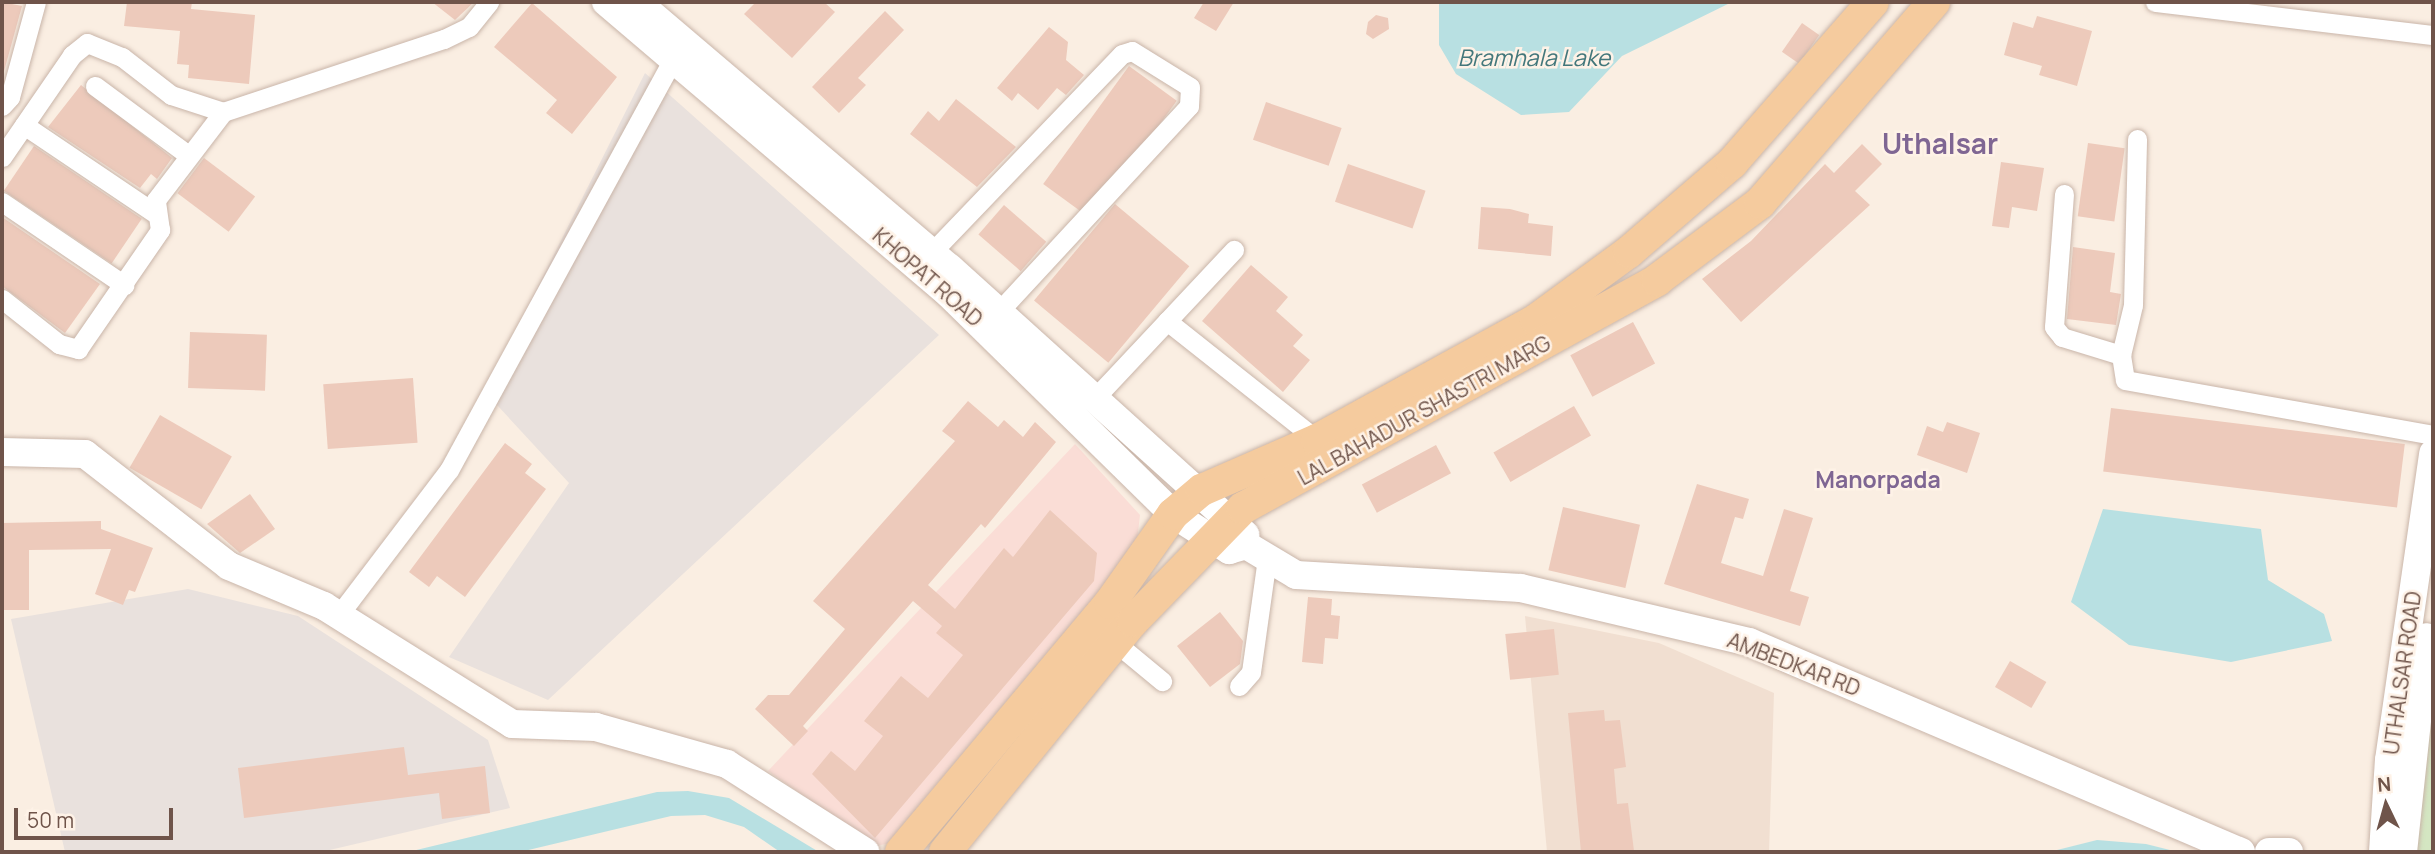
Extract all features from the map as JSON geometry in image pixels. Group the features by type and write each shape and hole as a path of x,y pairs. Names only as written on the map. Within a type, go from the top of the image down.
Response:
{"main road":[{"name":"KHOPAT ROAD","path":"606,2 649,12 932,252 1093,400 1202,490 1240,540"},
{"name":"LAL BAHADUR SHASTRI MARG","path":"901,852 1110,603 1173,514 1202,490 1317,440 1536,320 1629,252 1732,163 1873,2"},
{"path":"1657,279 1674,244 1738,187 1897,2"},
{"name":"LAL BAHADUR SHASTRI MARG","path":"945,852 1116,643 1240,540 1657,279 1760,203 1934,2"},
{"name":"KHOPAT ROAD","path":"649,12 674,58 958,302 1173,514 1240,540"},
{"path":"1629,252 1674,244"},
{"path":"2,452 85,454 229,566 338,615 512,724 596,726 727,764 865,852"},
{"name":"UTHALSAR ROAD","path":"2383,852 2426,591 2433,453"},
{"name":"AMBEDKAR RD","path":"1240,540 1296,575 1521,589 1749,642 2241,852"},
{"path":"2403,852 2426,591"},
{"path":"2269,852 2289,852"}],"street":[{"path":"2,106 10,97 36,2"},
{"path":"2,299 59,344 78,349 160,230 156,200 187,154 223,112 444,39 469,26 489,2"},
{"path":"2155,2 2433,35"},
{"path":"2,157 72,55 87,43 122,57 171,95 223,112"},
{"path":"932,252 1122,54 1132,51 1190,88 1189,106 998,312"},
{"path":"338,615 450,470 674,58"},
{"path":"95,86 187,154"},
{"path":"24,125 156,214"},
{"path":"2137,139 2133,305 2122,355 2125,380 2433,435"},
{"path":"2064,194 2054,327 2062,337 2122,355"},
{"path":"2,202 124,285"},
{"path":"1093,400 1234,250"},
{"path":"1167,321 1317,440"},
{"path":"1239,686 1251,672 1240,540"},
{"path":"1116,643 1162,681"}],"shaded area":[{"path":"645,73 939,335 548,700 449,657 569,483 485,392"},
{"path":"1075,444 1140,515 1135,558 892,843 875,846 768,771"},
{"path":"188,589 298,616 488,740 510,808 321,852 65,852 11,619"},
{"path":"1525,616 1659,643 1774,693 1769,852 1547,852"}],"green space":[{"path":"2433,694 2433,852 2418,852 2416,845"}],"water":[{"name":"Bramhala Lake","path":"1439,2 1732,2 1622,56 1569,112 1521,115 1456,74 1439,45"},
{"path":"2103,509 2261,529 2268,580 2324,614 2332,641 2231,662 2129,645 2071,602"},
{"path":"688,791 729,798 819,852 780,852 744,827 705,815 671,816 520,852 408,852 657,792"},
{"path":"2097,840 2146,844 2178,852 2049,852"}],"building":[{"path":"2,2 22,6 3,75 2,75"},
{"path":"127,2 192,2 191,9 255,15 249,84 188,78 189,65 177,64 180,31 124,26"},
{"path":"432,2 474,2 455,20"},
{"path":"756,2 824,2 835,12 792,58 744,14"},
{"path":"1204,2 1234,2 1216,31 1194,18"},
{"path":"532,3 617,77 572,134 546,113 557,100 494,47"},
{"path":"885,11 904,30 858,78 866,85 839,113 812,87"},
{"path":"1376,15 1388,18 1389,29 1373,39 1366,34 1368,22"},
{"path":"2037,16 2092,31 2077,86 2039,75 2042,66 2004,55 2013,22 2033,28"},
{"path":"1802,23 1819,35 1799,64 1782,52"},
{"path":"1049,27 1068,42 1066,60 1084,75 1066,95 1057,88 1038,110 1018,93 1012,101 997,88"},
{"path":"1129,66 1177,101 1091,219 1043,184"},
{"path":"81,85 172,158 157,179 151,174 140,188 48,127"},
{"path":"956,99 1016,147 977,187 910,134 928,111 939,121"},
{"path":"1266,102 1342,128 1329,166 1253,140"},
{"path":"2088,143 2125,148 2114,221 2078,216"},
{"path":"1862,144 1882,164 1855,191 1870,205 1741,322 1702,279 1751,241 1825,164 1834,173"},
{"path":"34,146 142,219 112,263 4,191"},
{"path":"204,158 255,197 229,232 178,193"},
{"path":"2001,162 2044,168 2037,211 2012,207 2009,228 1992,226"},
{"path":"1348,164 1426,191 1413,229 1335,202"},
{"path":"1115,204 1189,266 1108,363 1034,301"},
{"path":"1004,205 1046,242 1021,271 978,234"},
{"path":"1481,207 1510,209 1529,214 1528,223 1553,226 1551,256 1478,249"},
{"path":"2,217 100,284 65,333 2,286"},
{"path":"2073,247 2115,253 2110,292 2121,294 2116,325 2067,319"},
{"path":"1251,265 1288,297 1276,311 1303,335 1293,346 1310,360 1283,392 1202,321"},
{"path":"1633,322 1655,363 1592,397 1570,355"},
{"path":"190,332 267,335 265,391 188,388"},
{"path":"413,378 418,443 328,449 323,384"},
{"path":"968,401 998,427 1004,420 1023,437 1035,422 1056,442 985,528 981,524 928,585 955,609 1004,548 1013,557 1050,510 1097,553 1094,581 875,838 812,774 831,751 855,771 883,736 864,721 901,676 928,698 963,655 936,633 942,626 913,601 803,726 808,731 794,746 755,709 768,695 789,695 845,629 813,601 955,441 942,431"},
{"path":"1574,406 1591,435 1510,482 1493,452"},
{"path":"2111,408 2405,444 2397,508 2103,472"},
{"path":"160,415 232,456 201,509 130,468"},
{"path":"1947,422 1980,433 1967,473 1917,455 1927,426 1943,432"},
{"path":"505,443 532,464 525,473 546,489 465,597 437,576 429,587 409,572"},
{"path":"1436,445 1451,473 1377,513 1362,484"},
{"path":"1697,484 1749,499 1743,519 1735,517 1721,563 1763,576 1784,509 1813,518 1790,591 1809,597 1800,626 1664,584"},
{"path":"250,494 275,529 240,553 207,524"},
{"path":"1563,507 1640,525 1625,588 1548,570"},
{"path":"101,521 101,529 153,548 135,592 129,590 123,605 95,594 111,549 29,550 29,610 2,610 2,523"},
{"path":"1308,597 1332,599 1331,615 1340,616 1338,639 1325,638 1323,664 1302,662"},
{"path":"1220,612 1243,641 1240,664 1210,687 1177,646"},
{"path":"1554,629 1559,675 1510,680 1505,634"},
{"path":"2010,661 2046,682 2031,708 1995,687"},
{"path":"1604,710 1605,721 1620,720 1626,767 1614,769 1617,804 1628,803 1634,851 1581,852 1568,713"},
{"path":"404,747 408,775 485,766 490,813 442,819 439,793 244,818 238,768"}],"district":[{"name":"Uthalsar","path":"1940,143"},
{"name":"Manorpada","path":"1878,479"}]}
